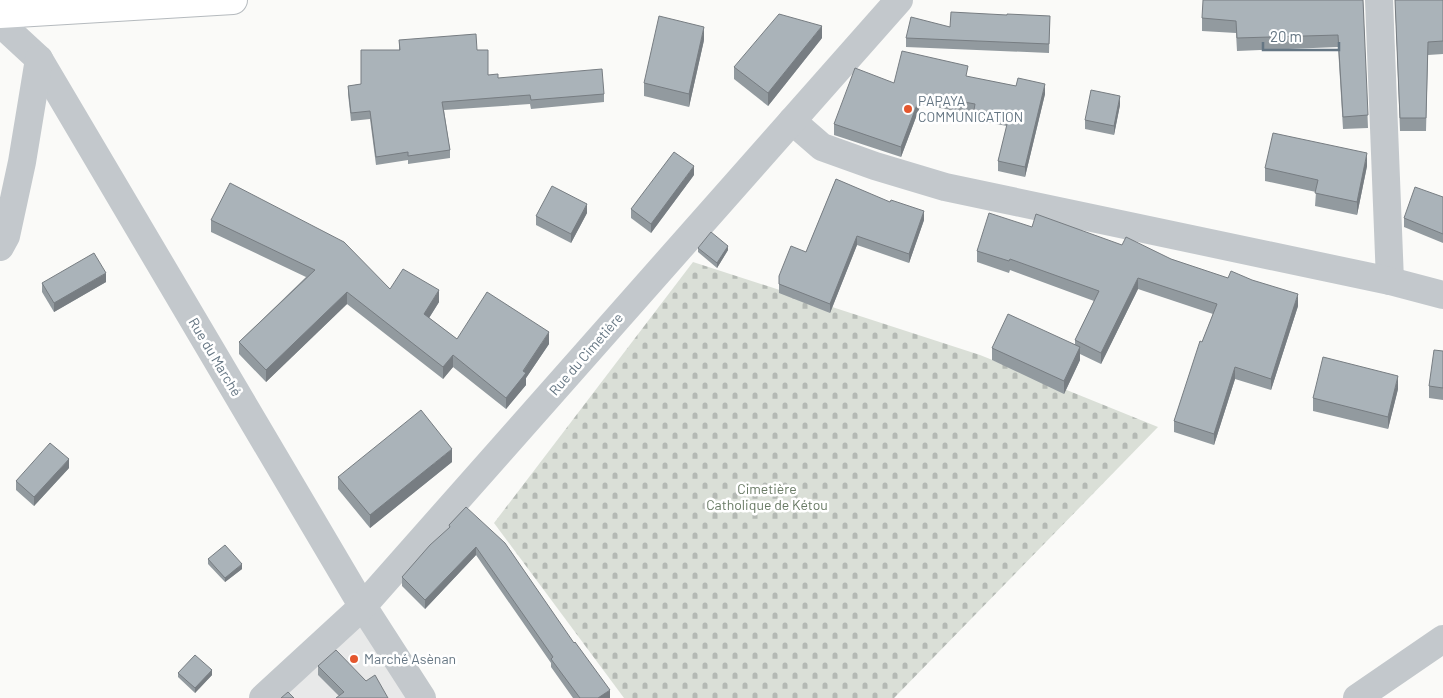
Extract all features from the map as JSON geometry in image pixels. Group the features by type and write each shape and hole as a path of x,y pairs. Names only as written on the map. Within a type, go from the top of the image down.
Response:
{"main road":[{"path":"0,14 233,0"}],"street":[{"name":"Rue du Cimetière","path":"263,698 363,606 900,0"},
{"path":"1379,0 1390,280"},
{"name":"Rue du Marché","path":"0,23 39,59 363,606 422,698"},
{"path":"0,246 6,236 22,162 39,59"},
{"path":"792,121 822,147 875,166 945,187 1390,280 1443,295"},
{"path":"1358,698 1443,639"}],"shaded area":[{"name":"Marché Asènan","path":"360,619 410,698 284,698"}],"green space":[{"name":"Cimetière Catholique de Kétou","path":"693,262 980,355 1158,427 894,698 624,698 494,523"}],"building":[{"path":"1203,0 1363,0 1368,115 1343,117 1338,35 1237,38 1236,21 1202,18"},
{"path":"1395,0 1443,0 1443,41 1428,42 1426,118 1400,118"},
{"path":"951,12 1050,16 1049,44 906,38 911,17 950,27"},
{"path":"779,14 822,26 768,93 734,67"},
{"path":"659,16 704,27 689,94 644,83"},
{"path":"476,34 477,50 488,50 488,75 498,74 498,78 602,69 604,94 531,100 530,95 442,102 450,150 408,156 408,152 376,157 370,111 351,113 348,86 361,84 361,50 400,50 399,40"},
{"path":"902,51 968,66 966,76 1016,86 1018,78 1045,84 1025,167 998,161 1009,116 974,110 975,104 921,94 901,147 834,124 855,68 894,83"},
{"path":"1091,90 1120,96 1114,126 1085,120"},
{"path":"1273,133 1367,153 1357,202 1315,193 1318,180 1265,168"},
{"path":"674,152 694,166 651,224 631,209"},
{"path":"836,179 890,202 891,200 924,211 909,254 857,236 830,304 779,284 779,276 791,246 806,252"},
{"path":"230,183 344,242 390,289 403,269 439,290 424,314 457,339 487,292 549,332 523,371 526,373 506,398 453,355 443,367 347,292 266,370 239,342 315,270 211,220"},
{"path":"552,186 587,204 571,234 536,216"},
{"path":"1415,187 1443,197 1443,234 1404,218"},
{"path":"989,213 1032,227 1036,214 1122,245 1126,237 1171,259 1228,278 1231,271 1252,280 1298,294 1271,379 1235,367 1214,434 1174,421 1200,341 1202,342 1217,304 1138,278 1101,353 1075,340 1099,291 1010,259 1009,261 977,251"},
{"path":"711,232 728,246 717,263 698,248"},
{"path":"94,253 106,273 54,303 42,283"},
{"path":"1008,314 1080,347 1064,381 992,348"},
{"path":"1434,350 1443,351 1443,388 1429,386"},
{"path":"1323,357 1398,376 1388,417 1313,398"},
{"path":"421,410 452,449 370,515 338,477"},
{"path":"50,443 69,459 34,497 16,481"},
{"path":"466,507 505,543 574,643 610,690 598,698 580,698 551,659 553,657 476,547 425,600 402,577 430,545 450,527 449,525"},
{"path":"225,545 242,564 225,578 208,559"},
{"path":"336,650 366,681 375,675 388,698 336,698 344,692 318,666"},
{"path":"195,655 212,670 195,688 178,673"},
{"path":"288,692 294,698 281,698"}],"place":[{"name":"PAPAYA COMMUNICATION","path":"908,109"},
{"name":"Marché Asènan","path":"354,659"}]}
